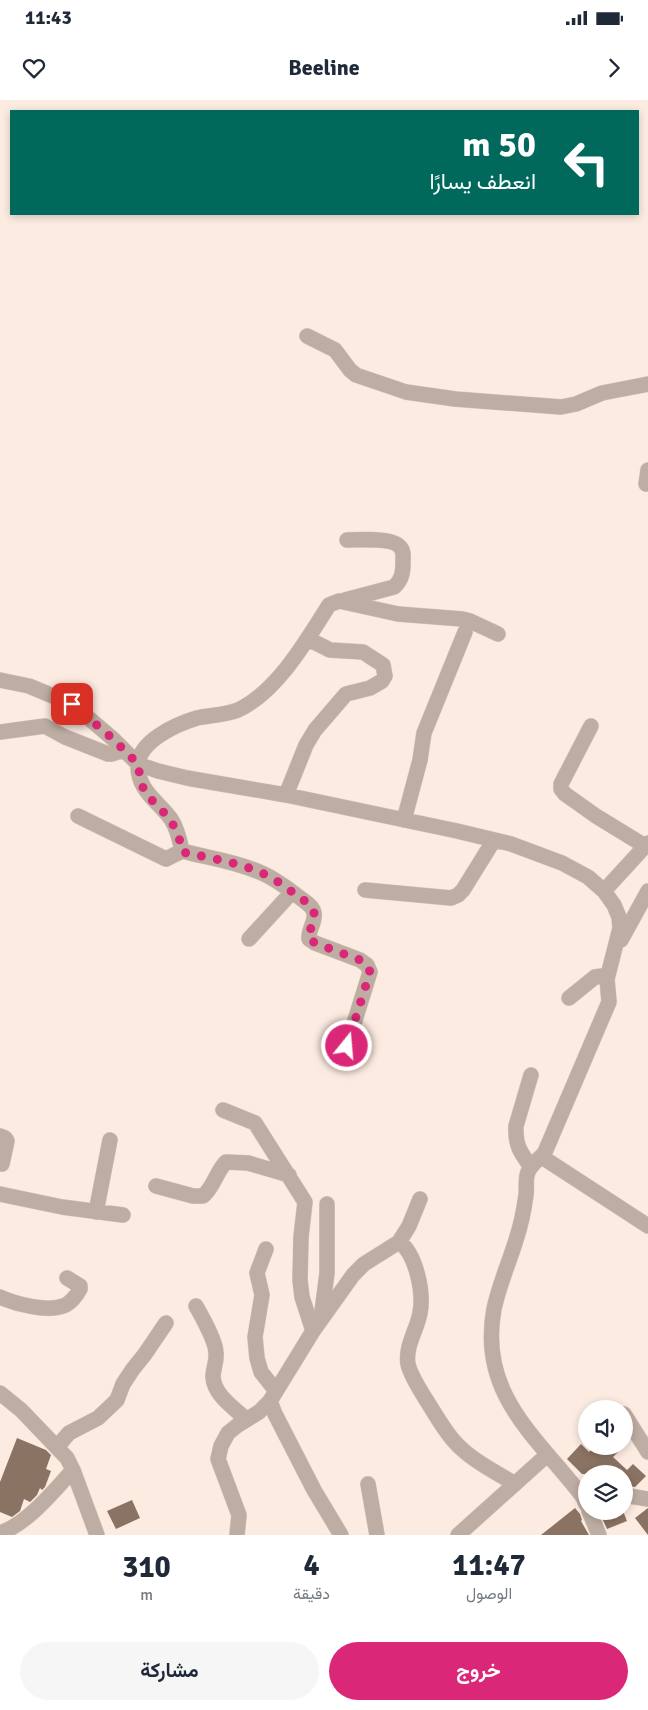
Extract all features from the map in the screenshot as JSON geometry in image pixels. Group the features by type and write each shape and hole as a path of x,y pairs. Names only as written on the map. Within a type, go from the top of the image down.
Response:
{"street":[{"path":"306,336 334,350 356,375 406,392 432,396 561,407 576,404 602,393 648,384"},
{"path":"182,852 180,841 171,820 148,796 141,784 138,764 145,748 159,735 196,719 235,711 260,697 308,639 329,605 394,587 399,582 402,572 403,551 399,545 391,541 347,540"},
{"path":"339,601 398,614 470,621 498,634"},
{"path":"404,820 420,760 424,732 465,632"},
{"path":"286,795 310,738 330,711 346,694 375,686 385,676 383,665 372,656 363,652 330,650 308,639"},
{"path":"0,680 29,686 72,704 138,764 158,771 187,778 286,795 511,844 562,863 588,877 604,891 614,905 619,917 620,928 607,980 609,1002 542,1157 531,1167 527,1174 526,1194 516,1239 500,1288 492,1327 492,1347 495,1366 508,1402 547,1454 578,1485"},
{"path":"0,732 41,725 108,754 124,750"},
{"path":"592,726 561,784 561,789 564,794 596,816 647,844 604,891"},
{"path":"78,816 166,859 182,852 235,863 282,884 310,905 314,912 314,919 308,932 309,939 360,960 367,965 370,972 347,1046"},
{"path":"365,890 451,898 464,890 494,840"},
{"path":"615,950 648,891"},
{"path":"249,939 292,892"},
{"path":"569,998 595,977 602,976 607,980"},
{"path":"531,1075 516,1126 516,1135 519,1150 531,1167"},
{"path":"222,1110 255,1123 305,1202 301,1237 300,1280 302,1297 317,1326"},
{"path":"0,1136 6,1138 7,1141 2,1164"},
{"path":"96,1212 110,1140"},
{"path":"542,1157 648,1226"},
{"path":"156,1186 200,1198 210,1189 220,1169 226,1162 248,1163 289,1175"},
{"path":"0,1194 62,1207 123,1216"},
{"path":"237,1535 239,1515 218,1459 221,1446 228,1433 259,1412 273,1396 317,1326 353,1275 364,1264 399,1242 410,1226 420,1199"},
{"path":"317,1326 327,1273 327,1204"},
{"path":"399,1242 405,1246 415,1266 420,1291 420,1312 410,1342 408,1365 420,1389 454,1441 472,1456 515,1484"},
{"path":"266,1249 257,1272 262,1294 256,1344 257,1358 261,1372 273,1396 275,1414 314,1490 342,1535"},
{"path":"0,1297 25,1305 63,1306 68,1304 80,1289 77,1282 66,1278"},
{"path":"196,1306 206,1324 216,1353 213,1379 216,1386 225,1401 246,1419"},
{"path":"57,1447 69,1433 98,1418 117,1400 133,1369 166,1323"},
{"path":"0,1393 21,1410 67,1458 97,1535"},
{"path":"633,1428 648,1452"},
{"path":"458,1535 547,1454"},
{"path":"0,1533 22,1520 43,1502 73,1470"},
{"path":"368,1484 377,1535"},
{"path":"633,1496 648,1499"},
{"path":"593,1520 599,1535"}],"building":[{"path":"17,1438 46,1450 51,1455 46,1469 51,1471 45,1487 42,1490 40,1488 37,1495 30,1502 24,1499 20,1511 12,1517 0,1512 0,1482"},
{"path":"578,1447 578,1455 615,1455 613,1457 622,1465 578,1465 578,1470 567,1459"},
{"path":"633,1464 646,1476 633,1487"},
{"path":"132,1500 140,1518 116,1529 107,1511"},
{"path":"575,1508 578,1512 578,1520 582,1520 589,1535 541,1535"},
{"path":"648,1508 648,1535 635,1518"},
{"path":"603,1520 627,1520 627,1521 607,1529"}],"route":[{"path":"72,704 112,738 138,764 141,784 148,796 171,820 176,829 182,852 235,863 282,884 310,905 314,912 314,919 308,932 309,939 360,960 367,965 370,972 347,1046"}]}
